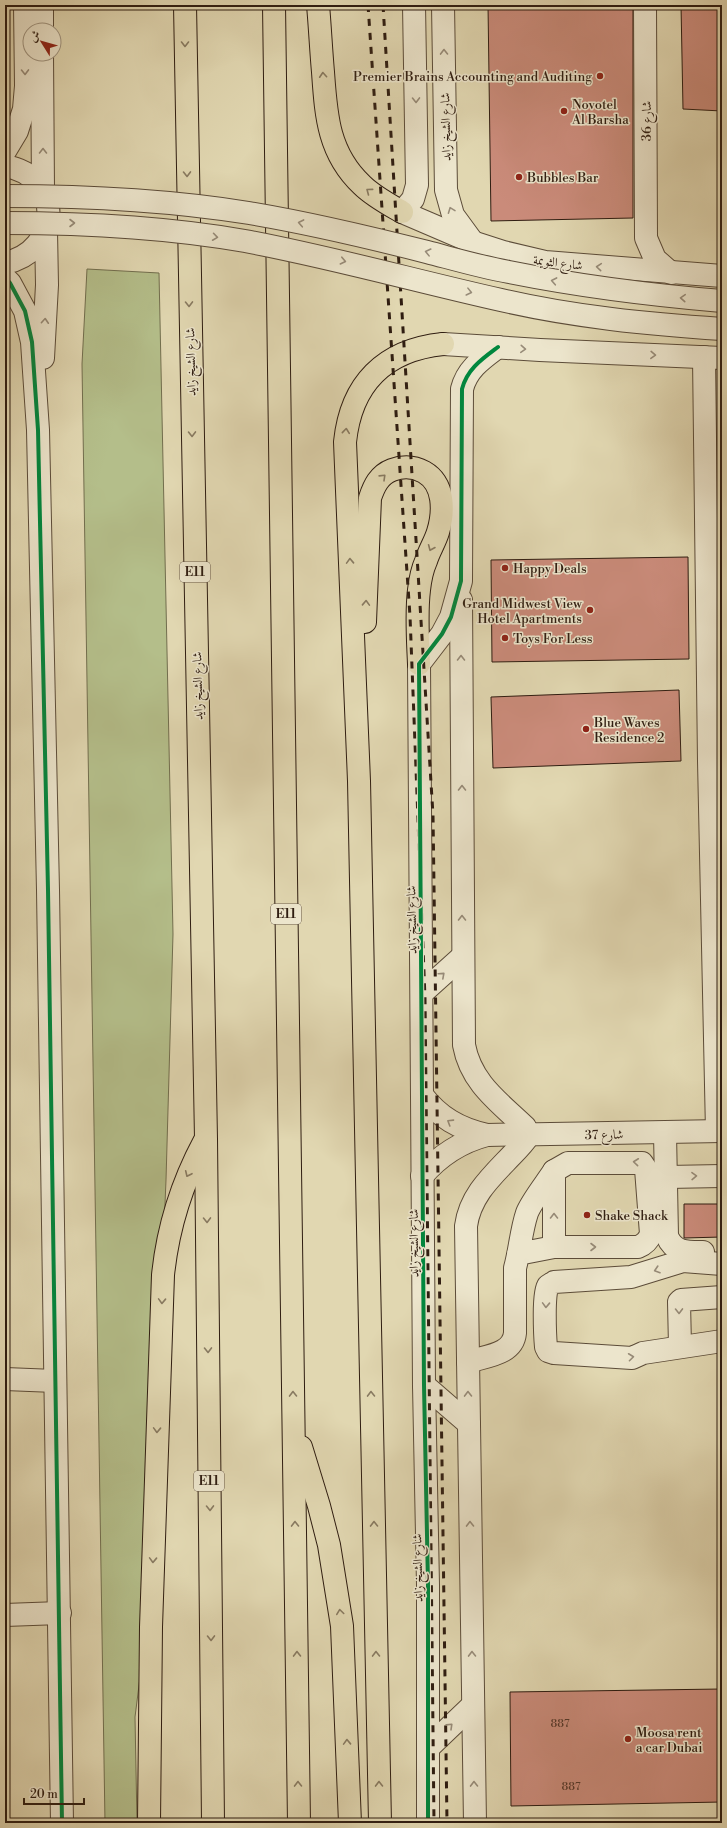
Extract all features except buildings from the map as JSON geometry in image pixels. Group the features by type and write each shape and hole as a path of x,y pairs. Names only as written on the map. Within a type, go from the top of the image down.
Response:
{"highway":[{"name":"شارع الشيخ زايد","path":"185,5 206,1140 213,1823"},
{"name":"E11","path":"274,5 299,1823"},
{"path":"318,5 328,125 335,147 347,168 362,185 380,200 402,212"},
{"path":"380,1823 359,782 345,442 347,423 353,405 362,388 374,373 405,351 424,346 443,344"},
{"path":"359,782 370,498 373,488 379,479 388,472 398,468 408,467 419,469 432,478 440,492 442,502 438,533 425,561 419,590 419,664"},
{"path":"149,1823 151,1627 163,1275 165,1252 176,1205 184,1182 206,1140"},
{"path":"294,1428 307,1466 329,1545 342,1626 350,1823"}],"street":[{"path":"5,151 17,131 24,108 26,86 25,5"},
{"path":"42,5 42,22"},
{"path":"402,212 413,199 417,185 414,5"},
{"name":"شارع الشيخ زايد","path":"443,5 446,190 453,215 472,242"},
{"name":"شارع 36","path":"645,5 646,238 655,259 671,273"},
{"path":"42,62 43,190"},
{"path":"5,166 26,173 35,180 43,190 48,203 49,218 46,231 47,292 38,430"},
{"path":"5,196 84,196 173,203 249,213 354,234 507,272 573,284 654,296 722,301"},
{"name":"شارع الثويمة","path":"402,212 472,242 503,252 545,262 722,276"},
{"path":"5,223 80,223 163,229 244,241 336,260 502,301 576,315 651,324 722,329"},
{"path":"5,263 17,260 29,254 39,244 46,231"},
{"name":"شارع 36","path":"622,269 636,258 646,238"},
{"path":"5,278 10,283 25,311 32,342 38,430 48,890 60,1609 62,1823"},
{"path":"443,344 713,357 715,761 720,1131"},
{"path":"475,1823 466,1235 470,1208 479,1192 523,1144 529,1135 525,1127 480,1083 469,1066 464,1045 462,956 462,389 464,381 473,367 498,347"},
{"path":"419,664 442,634 453,611 461,581"},
{"name":"شارع الشيخ زايد","path":"419,664 424,1385 428,1585 428,1823"},
{"path":"422,993 462,956"},
{"name":"شارع 37","path":"422,1095 439,1114 450,1122 474,1132 487,1135 720,1131"},
{"path":"665,1133 667,1236 670,1243 680,1251 722,1252"},
{"name":"شارع 37","path":"422,1176 431,1166 451,1150 474,1138 487,1135"},
{"path":"468,1355 506,1350 510,1347 515,1338 515,1268 518,1254 527,1212 554,1171 568,1163 642,1163 646,1169 651,1234 649,1240 644,1245 638,1247 554,1247 518,1254"},
{"path":"554,1171 554,1247"},
{"path":"667,1177 722,1176"},
{"path":"722,1264 683,1261 631,1277 554,1282 549,1285 546,1291 546,1347 548,1351 632,1358 643,1353 680,1346 722,1341"},
{"path":"680,1346 679,1302 681,1300 722,1297"},
{"path":"5,1379 55,1381"},
{"path":"424,1385 469,1424"},
{"path":"5,1605 60,1609"},
{"path":"5,1615 60,1609"},
{"path":"428,1748 473,1705"}],"green space":[{"path":"87,269 159,273 173,934 166,1180 148,1614 135,1717 137,1823 105,1823 82,364"}],"railway":[{"path":"368,5 410,616 425,998 434,1823"},
{"path":"383,5 433,815 447,1823"}],"cycle path":[{"path":"5,278 10,283 25,311 32,342 38,430 48,890 62,1823"},
{"path":"428,1823 428,1585 424,1385 419,664 442,634 451,617 461,581 462,389 471,370 498,347"}],"place":[{"name":"Premier Brains Accounting and Auditing","path":"600,76"},
{"name":"Novotel Al Barsha","path":"564,111"},
{"name":"Bubbles Bar","path":"519,177"},
{"name":"Happy Deals","path":"505,568"},
{"name":"Grand Midwest View Hotel Apartments","path":"590,610"},
{"name":"Toys For Less","path":"505,638"},
{"name":"Blue Waves Residence 2","path":"586,729"},
{"name":"Shake Shack","path":"587,1215"},
{"name":"Moosa rent a car Dubai","path":"628,1739"}]}
